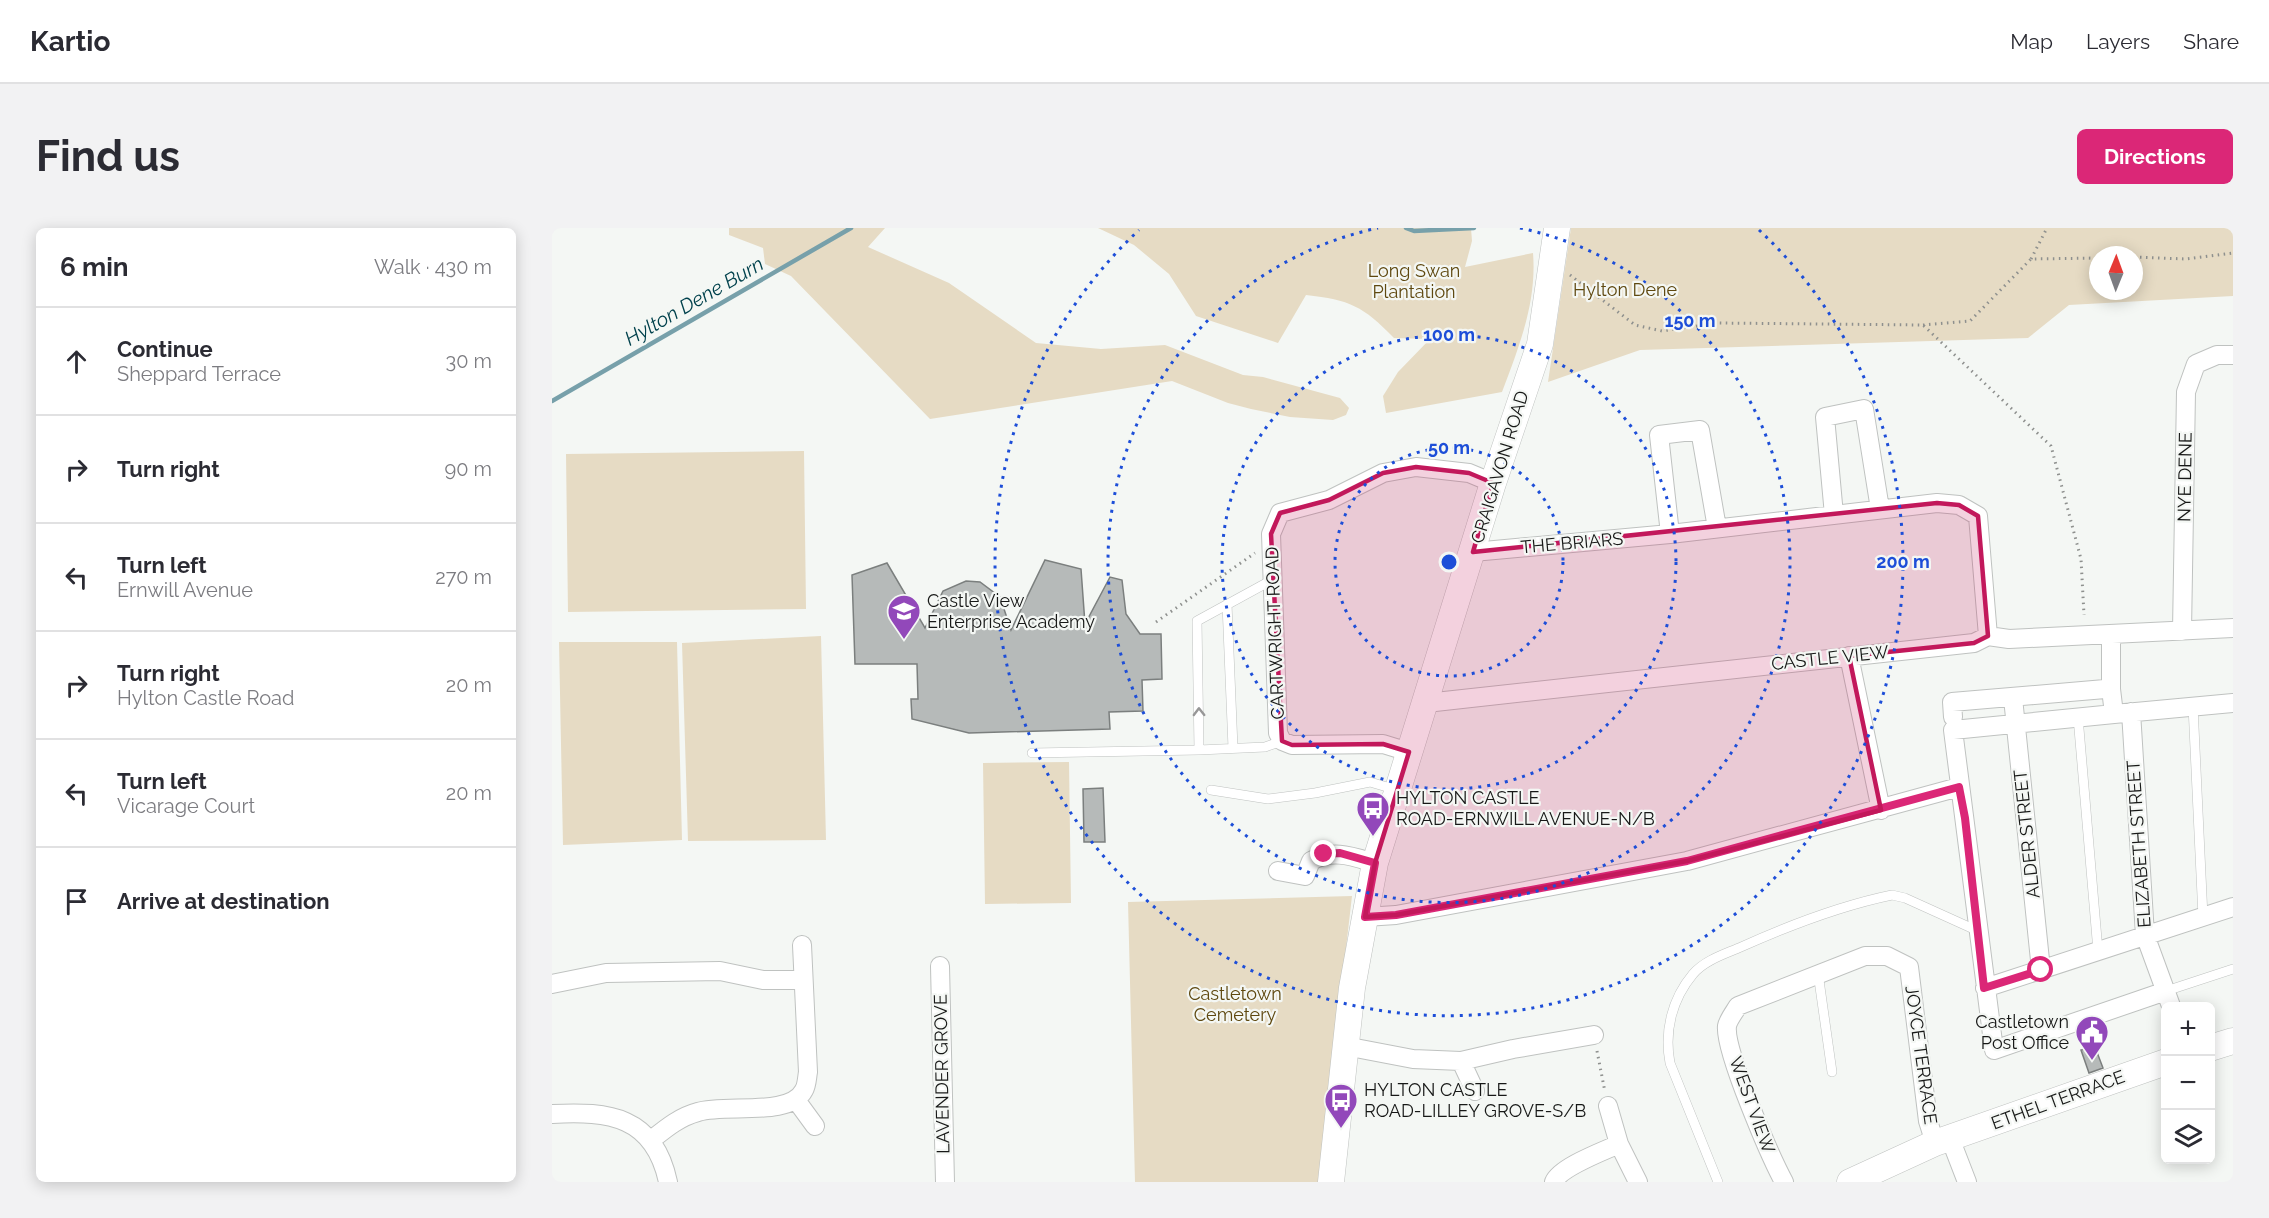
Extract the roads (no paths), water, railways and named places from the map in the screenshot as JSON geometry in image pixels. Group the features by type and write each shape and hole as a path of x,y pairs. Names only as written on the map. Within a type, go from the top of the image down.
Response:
{"street":[{"name":"CRAIGAVON ROAD","path":"1331,1182 1352,988 1375,863 1493,483 1540,344 1557,228"},
{"name":"NYE DENE","path":"2182,631 2186,392 2196,364 2217,355 2233,355"},
{"path":"1834,515 1825,417 1864,410 1880,509"},
{"path":"1670,534 1659,435 1700,430 1717,528"},
{"name":"CARTWRIGHT ROAD","path":"1409,752 1383,744 1292,745 1282,741 1278,733 1271,534 1280,513 1329,500 1383,473 1416,467 1469,473 1493,483"},
{"name":"THE BRIARS","path":"1473,552 1670,534 1937,503 1959,505 1978,516 1988,636"},
{"name":"CASTLE VIEW","path":"1426,703 1974,643 1988,636 2009,639 2233,627"},
{"name":"ELIZABETH STREET","path":"2111,635 2111,689 2122,713 2145,935 2168,999"},
{"path":"1849,656 1881,810"},
{"path":"1953,717 1952,702 2105,689"},
{"name":"ALDER STREET","path":"2013,698 2041,970"},
{"path":"2168,999 1994,1050 1984,988 1953,730 2233,703"},
{"path":"1365,917 1396,915 1687,861 1959,787"},
{"path":"1278,871 1305,876 1311,861 1324,854 1340,853 1375,863"},
{"path":"1984,988 2233,907"},
{"path":"650,1141 676,1121 698,1111 721,1108 776,1107 796,1100 804,1089 808,1072 802,945"},
{"name":"JOYCE TERRACE","path":"1818,973 1865,956 1887,956 1909,967 1928,1121 1943,1141 1967,1182"},
{"name":"LAVENDER GROVE","path":"940,966 945,1182"},
{"path":"552,984 606,973 720,971 762,980 802,980"},
{"name":"WEST VIEW","path":"1785,1182 1773,1161 1732,1055 1727,1025 1738,1006 1818,973"},
{"path":"1345,1046 1413,1059 1461,1061 1513,1048 1594,1035"},
{"path":"1461,1061 1475,1091"},
{"name":"ETHEL TERRACE","path":"1850,1182 1943,1141 2161,1064"},
{"path":"796,1100 815,1126"},
{"path":"1608,1106 1619,1144 1638,1182"},
{"path":"552,1114 601,1113 619,1117 633,1125 650,1141 663,1162 668,1182"},
{"path":"1554,1182 1556,1177 1576,1164 1619,1144"}],"lane":[{"path":"1199,750 1197,621 1272,580"},
{"path":"1227,604 1233,748"},
{"path":"2193,706 2203,917"},
{"path":"2078,717 2098,951"},
{"path":"1032,753 1265,747 1282,741"},
{"path":"1211,790 1268,799 1315,793 1370,782 1396,790"},
{"path":"1718,1182 1670,1063 1666,1044 1671,1011 1694,973 1710,961 1799,921 1892,895 1905,898 1978,931"},
{"path":"2168,999 2233,969"},
{"path":"1818,973 1832,1072"}],"waterway":[{"name":"Hylton Dene Burn","path":"552,401 851,228"},
{"name":"Hylton Dene Burn","path":"1406,228 1414,231 1474,228"}],"place":[{"name":"Castle View Enterprise Academy","path":"904,640"},
{"name":"HYLTON CASTLE ROAD-ERNWILL AVENUE-N/B","path":"1373,837"},
{"name":"Castletown Post Office","path":"2092,1061"},
{"name":"HYLTON CASTLE ROAD-LILLEY GROVE-S/B","path":"1341,1129"}],"park label":[{"name":"Long Swan Plantation","path":"1414,281"},
{"name":"Hylton Dene","path":"1625,290"},
{"name":"Castletown Cemetery","path":"1235,1004"}]}
